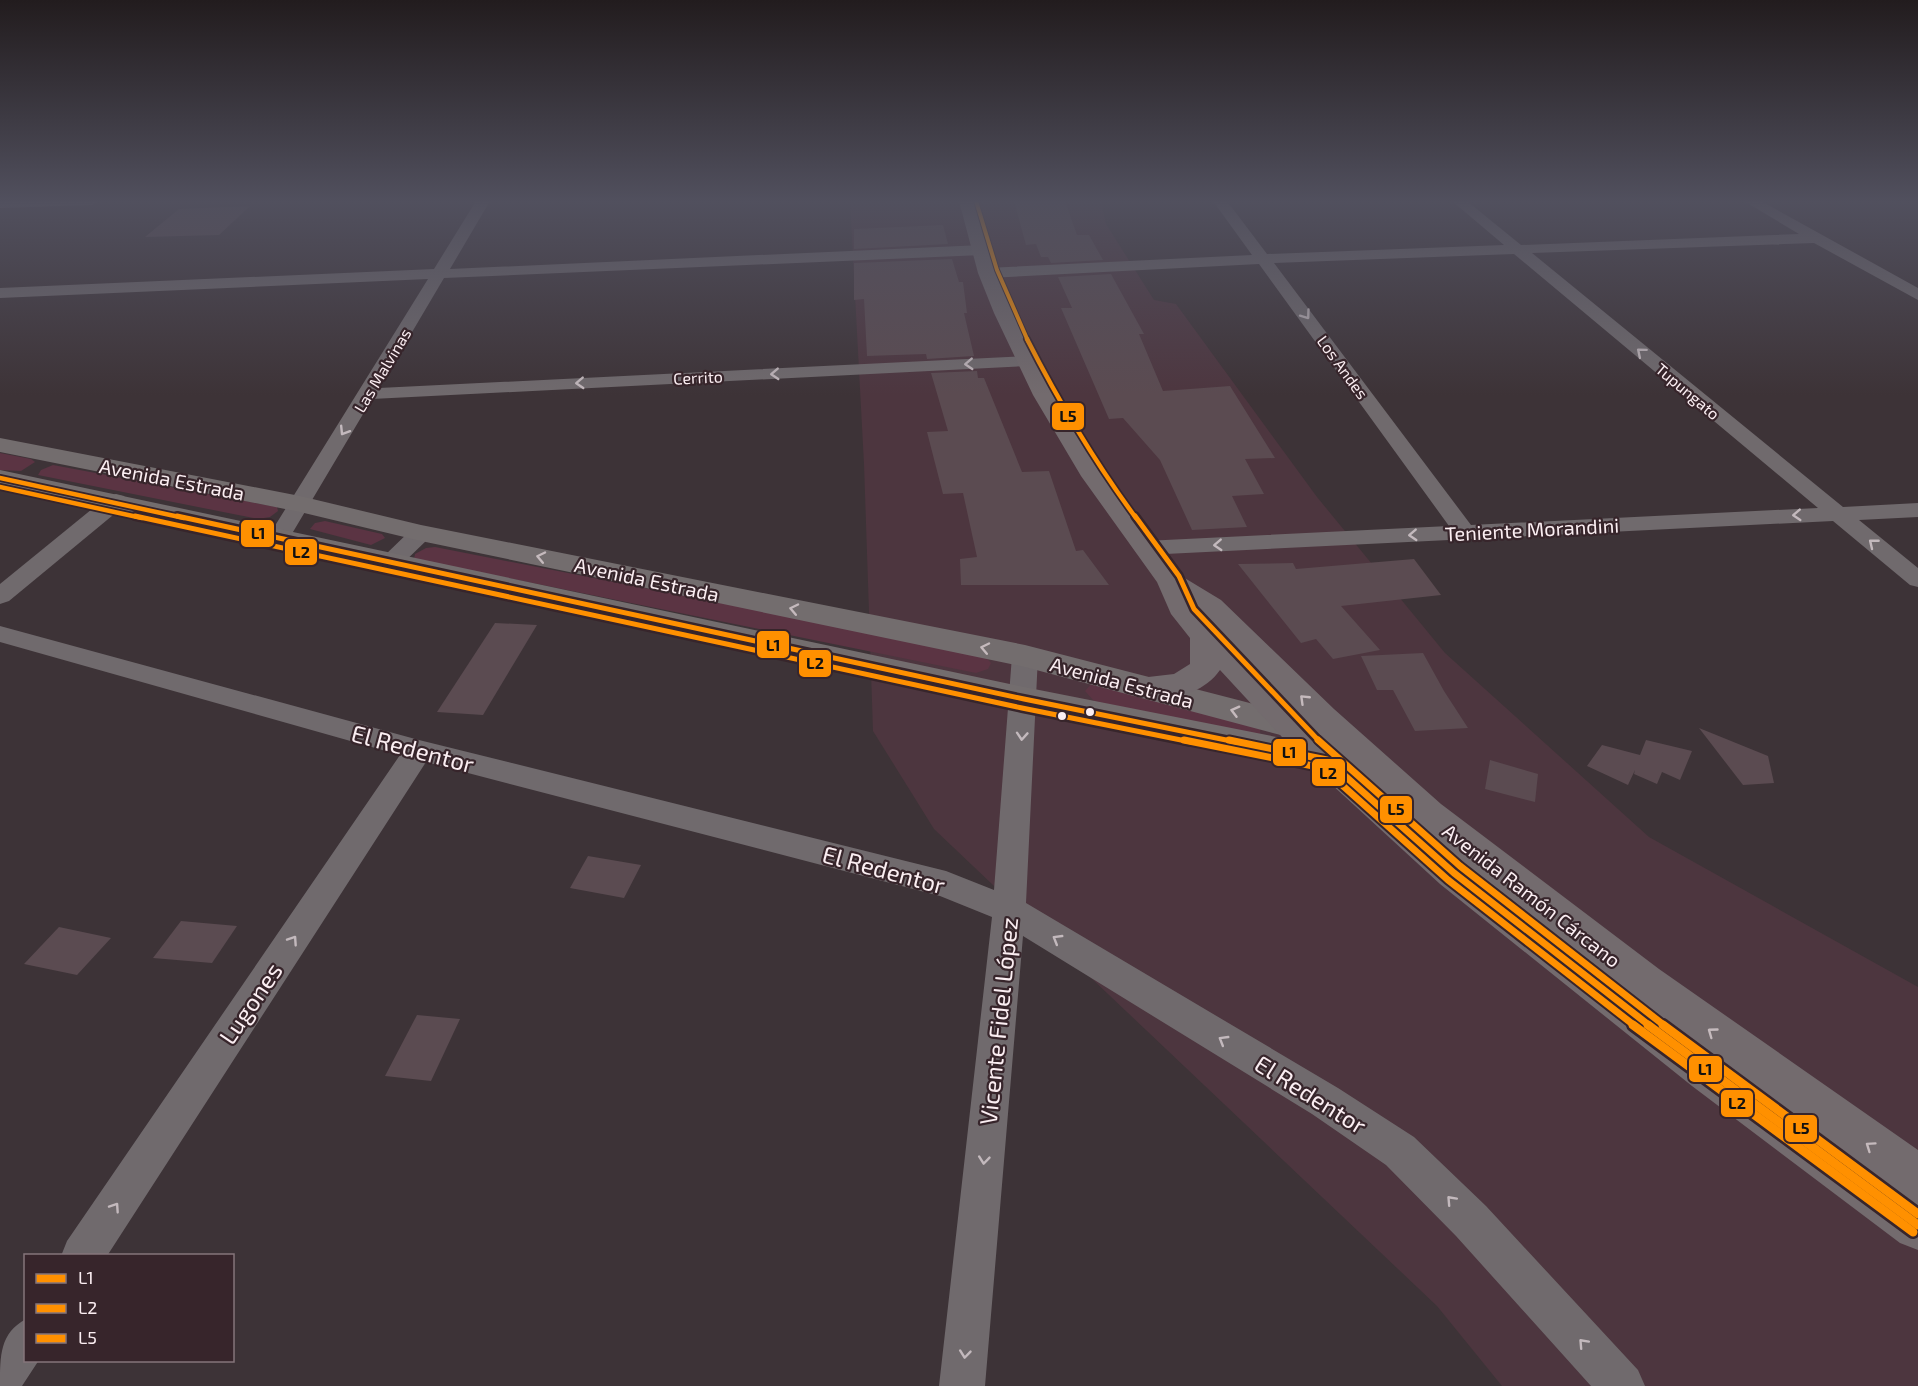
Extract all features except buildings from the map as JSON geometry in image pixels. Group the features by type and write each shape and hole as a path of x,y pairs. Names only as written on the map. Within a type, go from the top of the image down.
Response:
{"main road":[{"name":"Avenida Ramón Cárcano","path":"986,266 1004,313 1073,443 1145,548 1172,581 1186,614 1292,726 1454,873 1716,1078 1918,1225"},
{"name":"Avenida Estrada","path":"0,445 300,504 421,533 1025,656 1292,726"},
{"path":"6,479 52,456"},
{"name":"Avenida Estrada","path":"6,479 1024,699 1327,760"},
{"name":"Avenida Ramón Cárcano","path":"1172,581 1210,607 1376,767 1473,849 1663,996 1918,1179"},
{"path":"1143,687 1175,686 1195,677 1208,664 1206,636"},
{"path":"1292,726 1326,740 1416,820 1473,849"}],"street":[{"name":"Las Malvinas","path":"279,537 445,266"},
{"path":"0,292 439,275 830,266"},
{"name":"Los Andes","path":"1269,266 1466,533"},
{"name":"Tupungato","path":"1536,266 1918,580"},
{"path":"1866,266 1918,295"},
{"name":"Cerrito","path":"367,394 1028,361"},
{"path":"0,596 116,501"},
{"name":"Teniente Morandini","path":"1145,548 1918,510"},
{"path":"392,562 421,533"},
{"name":"El Redentor","path":"0,634 419,750 946,884 1009,910 1325,1101 1400,1151 1464,1214 1622,1386"},
{"name":"Vicente Fidel López","path":"962,1386 1009,910 1025,656"},
{"name":"Lugones","path":"83,1254 419,750"},
{"path":"0,1379 24,1344"}],"shaded area":[{"path":"853,266 1132,266 1154,300 1176,304 1317,497 1445,653 1649,837 1918,987 1918,1386 1502,1386 1437,1306 934,829 873,731 864,464"},
{"path":"0,453 31,459 35,462 21,471 0,470"},
{"path":"53,465 277,507 278,511 270,517 258,519 38,475 41,470"},
{"path":"325,521 382,534 385,538 371,545 310,529 315,523"},
{"path":"435,547 983,654 991,663 988,669 976,673 414,559 415,554 426,548"},
{"path":"1093,682 1260,727 1260,737 1094,701 1085,691"}],"transit line":[{"name":"L5","path":"996,266 1012,309 1053,391 1101,471 1179,576 1194,609 1311,734 1460,866 1713,1064 1918,1214"},
{"name":"L1","path":"0,478 1024,699 1327,760 1454,873 1708,1071 1918,1225"},
{"name":"L2","path":"0,487 1022,708 1323,768 1448,880 1702,1078 1913,1232"}]}
